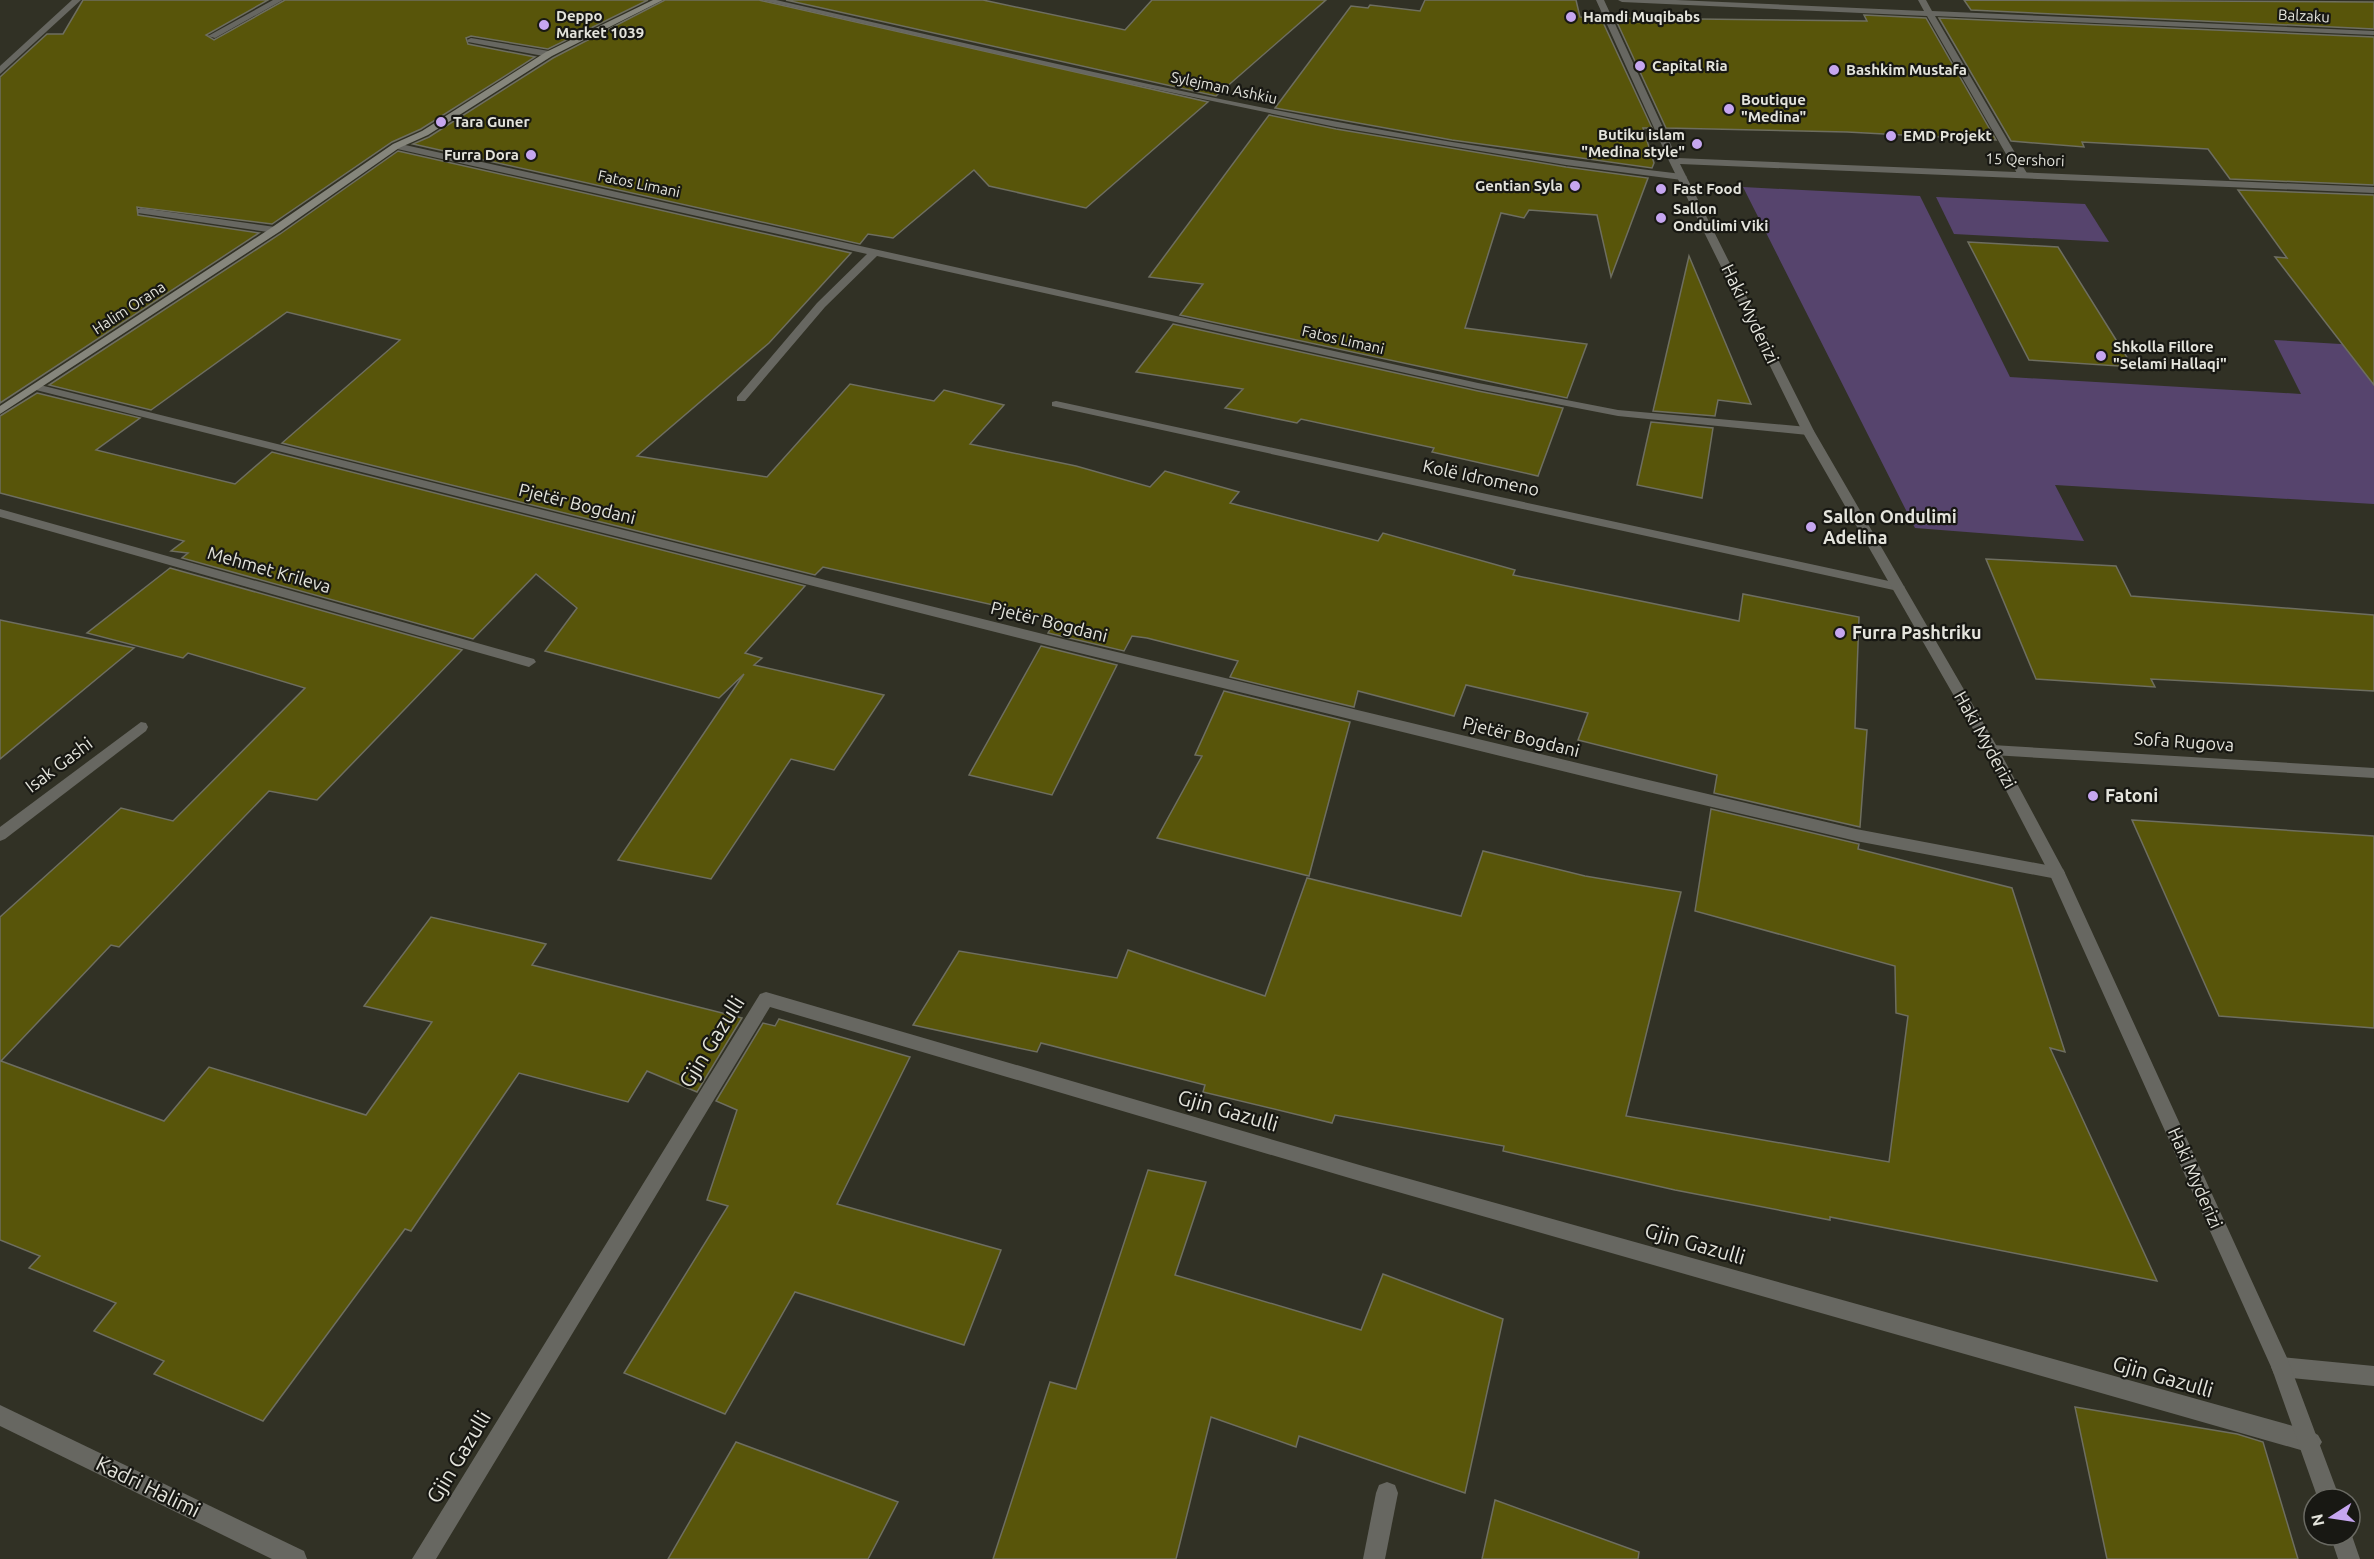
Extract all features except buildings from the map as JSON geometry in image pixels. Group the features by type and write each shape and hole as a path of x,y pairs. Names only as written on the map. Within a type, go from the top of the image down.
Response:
{"main road":[{"name":"Halim Orana","path":"2,407 276,230 396,146 425,133 549,54 659,0"}],"street":[{"path":"0,71 77,0"},
{"path":"212,36 279,0"},
{"name":"Sylejman Ashkiu","path":"765,0 1319,121 1474,148 1682,177"},
{"name":"Haki Myderizi","path":"1600,0 1674,161 1808,431 1992,750 2057,873 2281,1367 2311,1442 2325,1487"},
{"name":"Balzaku","path":"1622,0 2374,33"},
{"path":"1922,0 2023,175"},
{"path":"471,40 549,54"},
{"name":"Fatos Limani","path":"396,146 1479,386 1618,413 1808,431"},
{"name":"15 Qershori","path":"1674,161 2374,190"},
{"path":"141,211 276,230"},
{"path":"741,399 821,305 876,251"},
{"name":"Pjetër Bogdani","path":"36,387 1056,642 1628,782 1857,836 2057,873"},
{"name":"Kolë Idromeno","path":"1056,404 1898,587"},
{"name":"Mehmet Krileva","path":"0,513 529,662"},
{"name":"Isak Gashi","path":"0,835 141,727"},
{"name":"Sofa Rugova","path":"1992,750 2374,773"},
{"name":"Gjin Gazulli","path":"423,1559 766,999 1363,1174 2311,1442"},
{"path":"2281,1367 2374,1376"},
{"name":"Kadri Halimi","path":"0,1415 297,1559"},
{"path":"1374,1559 1387,1493"}],"shaded area":[{"path":"1743,187 1920,196 2010,377 2301,394 2274,340 2374,346 2374,504 2055,485 2084,541 1915,528"},
{"path":"1936,197 2085,204 2109,242 1954,234"}],"place":[{"name":"Hamdi Muqibabs","path":"1571,17"},
{"name":"Deppo Market 1039","path":"544,25"},
{"name":"Capital Ria","path":"1640,66"},
{"name":"Bashkim Mustafa","path":"1834,70"},
{"name":"Boutique \"Medina\"","path":"1729,109"},
{"name":"Tara Guner","path":"441,122"},
{"name":"EMD Projekt","path":"1891,136"},
{"name":"Butiku islam \"Medina style\"","path":"1697,144"},
{"name":"Furra Dora","path":"531,155"},
{"name":"Gentian Syla","path":"1575,186"},
{"name":"Fast Food","path":"1661,189"},
{"name":"Sallon Ondulimi Viki","path":"1661,218"},
{"name":"Shkolla Fillore \"Selami Hallaqi\"","path":"2101,356"},
{"name":"Sallon Ondulimi Adelina","path":"1811,527"},
{"name":"Furra Pashtriku","path":"1840,633"},
{"name":"Fatoni","path":"2093,796"}]}
